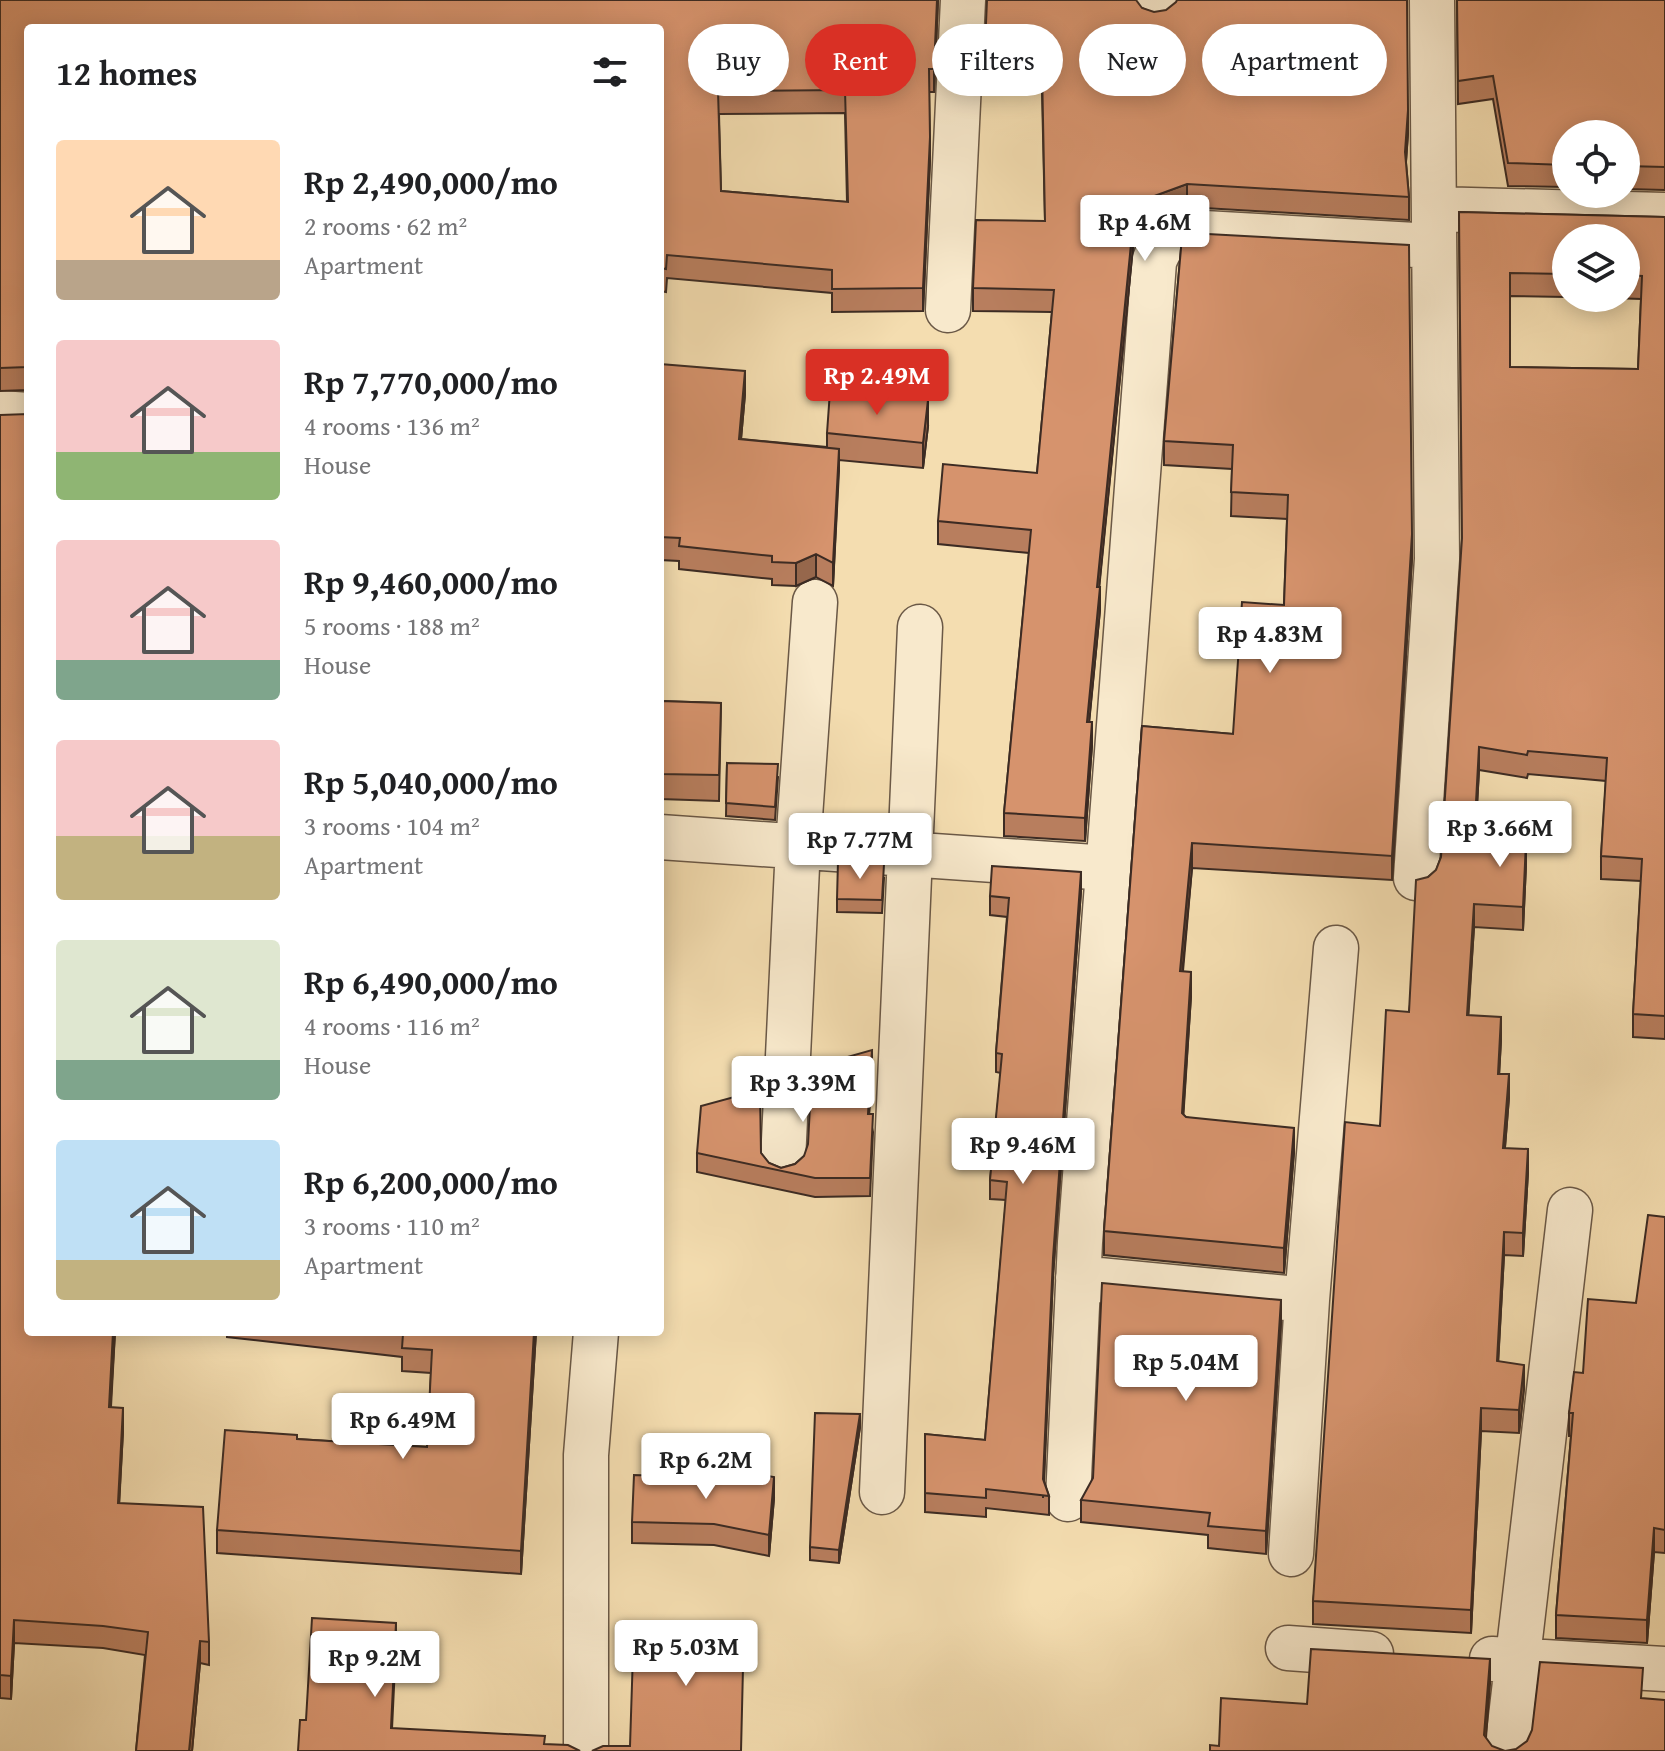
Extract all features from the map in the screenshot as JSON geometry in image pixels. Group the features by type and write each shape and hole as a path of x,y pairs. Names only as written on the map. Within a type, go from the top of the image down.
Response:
{"street":[{"path":"948,310 963,0"},
{"path":"1416,878 1437,559 1432,0"},
{"path":"1068,1499 1078,1278 1153,278 1159,248 1171,236 1186,232 1434,228 1665,215"},
{"path":"0,413 24,415"},
{"path":"783,1161 798,846 815,602"},
{"path":"882,1492 920,627"},
{"path":"664,837 1108,868"},
{"path":"1291,1554 1307,1300 1336,948"},
{"path":"1507,1751 1520,1661 1570,1210"},
{"path":"1078,1278 1307,1300"},
{"path":"586,1751 586,1455 596,1336"},
{"path":"1288,1648 1414,1656"},
{"path":"1459,1658 1665,1669"}],"building":[{"path":"0,0 937,0 936,24 932,24 932,69 929,69 930,137 923,288 832,289 832,270 667,255 664,269 664,24 24,24 24,367 0,368","holes":["688,24 789,24 789,90 805,90 805,24 916,24 916,96 845,96 848,202 721,191 718,96 688,96"]},
{"path":"987,0 1136,0 1142,8 1154,12 1166,10 1177,0 1407,0 1408,110 1405,152 1409,197 1187,184 1154,196 1133,224 1097,587 1100,587 1087,722 1092,722 1085,818 1004,813 1031,530 938,521 943,464 1037,473 1054,290 973,288 976,220 1045,221 1043,96 1063,96 1063,24 986,24"},
{"path":"1457,0 1665,0 1665,167 1640,166 1640,120 1552,120 1552,165 1508,163 1493,76 1458,81"},
{"path":"1459,212 1665,217 1665,1016 1633,1014 1642,859 1601,856 1607,758 1528,751 1527,755 1479,747 1474,839 1526,842 1523,907 1474,904 1467,1015 1501,1017 1498,1074 1509,1074 1503,1148 1528,1149 1523,1233 1504,1232 1497,1361 1524,1365 1519,1410 1481,1408 1471,1610 1313,1601 1345,1122 1380,1126 1386,1010 1409,1012 1416,880 1428,877 1436,870 1441,857 1462,538","holes":["1552,224 1640,224 1642,276 1638,369 1510,367 1510,273 1552,274"]},
{"path":"1189,233 1409,245 1412,534 1392,856 1192,843 1180,971 1191,972 1182,1113 1186,1117 1294,1128 1284,1248 1104,1231 1142,726 1233,734 1242,602 1284,605 1288,495 1231,492 1233,445 1164,441 1182,237"},
{"path":"664,364 745,371 739,439 839,449 833,563 816,554 796,563 772,562 772,556 679,546 680,538 664,537"},
{"path":"830,391 928,400 923,443 827,433"},
{"path":"24,414 24,1336 113,1336 109,1407 123,1408 118,1503 203,1507 209,1642 200,1641 189,1751 136,1751 148,1632 14,1620 11,1676 0,1675 0,415"},
{"path":"664,701 721,703 719,775 664,774"},
{"path":"727,763 778,764 775,807 726,803"},
{"path":"838,861 884,864 882,900 837,899"},
{"path":"992,866 1081,872 1053,1258 1043,1479 1049,1496 986,1489 986,1498 925,1493 925,1434 985,1440 1007,1182 990,1180 1002,1054 996,1053 1009,898 990,896"},
{"path":"872,1050 868,1114 873,1114 870,1178 815,1178 697,1153 701,1106 760,1090 761,1153 769,1163 781,1168 795,1164 804,1156 808,1144 812,1067"},
{"path":"1648,1215 1665,1217 1665,1530 1654,1528 1647,1620 1556,1615 1573,1413 1569,1413 1574,1372 1583,1373 1588,1299 1636,1303"},
{"path":"1102,1283 1281,1300 1266,1531 1208,1526 1210,1513 1081,1500 1093,1478"},
{"path":"403,1336 534,1336 521,1551 217,1530 225,1430 297,1435 297,1439 427,1447 432,1350 402,1348"},
{"path":"815,1413 860,1414 839,1550 810,1547"},
{"path":"733,1470 774,1477 769,1535 714,1524 632,1522 634,1475 732,1478"},
{"path":"312,1618 396,1623 391,1728 545,1736 544,1744 568,1745 580,1751 298,1751 300,1720 306,1720"},
{"path":"634,1622 744,1626 741,1751 592,1751 603,1746 630,1746"},
{"path":"1311,1649 1490,1659 1484,1735 1492,1746 1505,1751 1210,1751 1210,1745 1219,1746 1221,1698 1307,1704"},
{"path":"1540,1662 1643,1668 1641,1698 1665,1700 1665,1751 1505,1751 1516,1749 1527,1741 1532,1730"}]}
